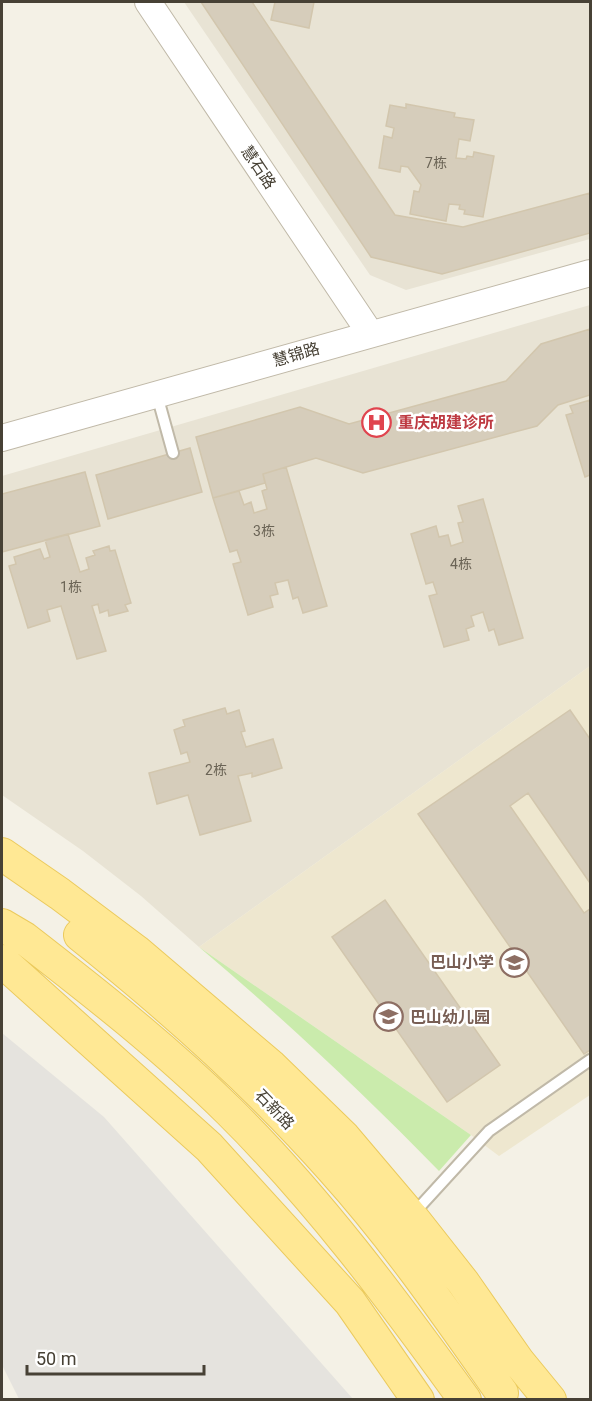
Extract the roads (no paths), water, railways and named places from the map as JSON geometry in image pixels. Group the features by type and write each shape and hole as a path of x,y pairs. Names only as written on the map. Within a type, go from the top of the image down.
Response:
{"main road":[{"path":"2,854 136,951 271,1066 344,1137 463,1282 518,1360 550,1400"},
{"name":"石新路","path":"2,870 118,965 184,1023 253,1087 309,1144 406,1257 514,1396"},
{"path":"2,925 24,938 157,1044 230,1112 305,1192 378,1281 465,1400"},
{"path":"2,961 209,1147 350,1302 418,1400"},
{"path":"514,1396 518,1360"},
{"path":"518,1360 539,1400"}],"street":[{"name":"慧石路","path":"148,2 370,333"},
{"name":"慧锦路","path":"2,438 370,333 591,273"}],"lane":[{"path":"157,394 173,453"},
{"path":"411,1216 489,1131 591,1060"}],"place":[{"name":"重庆胡建诊所","path":"377,422"},
{"name":"巴山小学","path":"515,962"},
{"name":"巴山幼儿园","path":"389,1017"}]}
